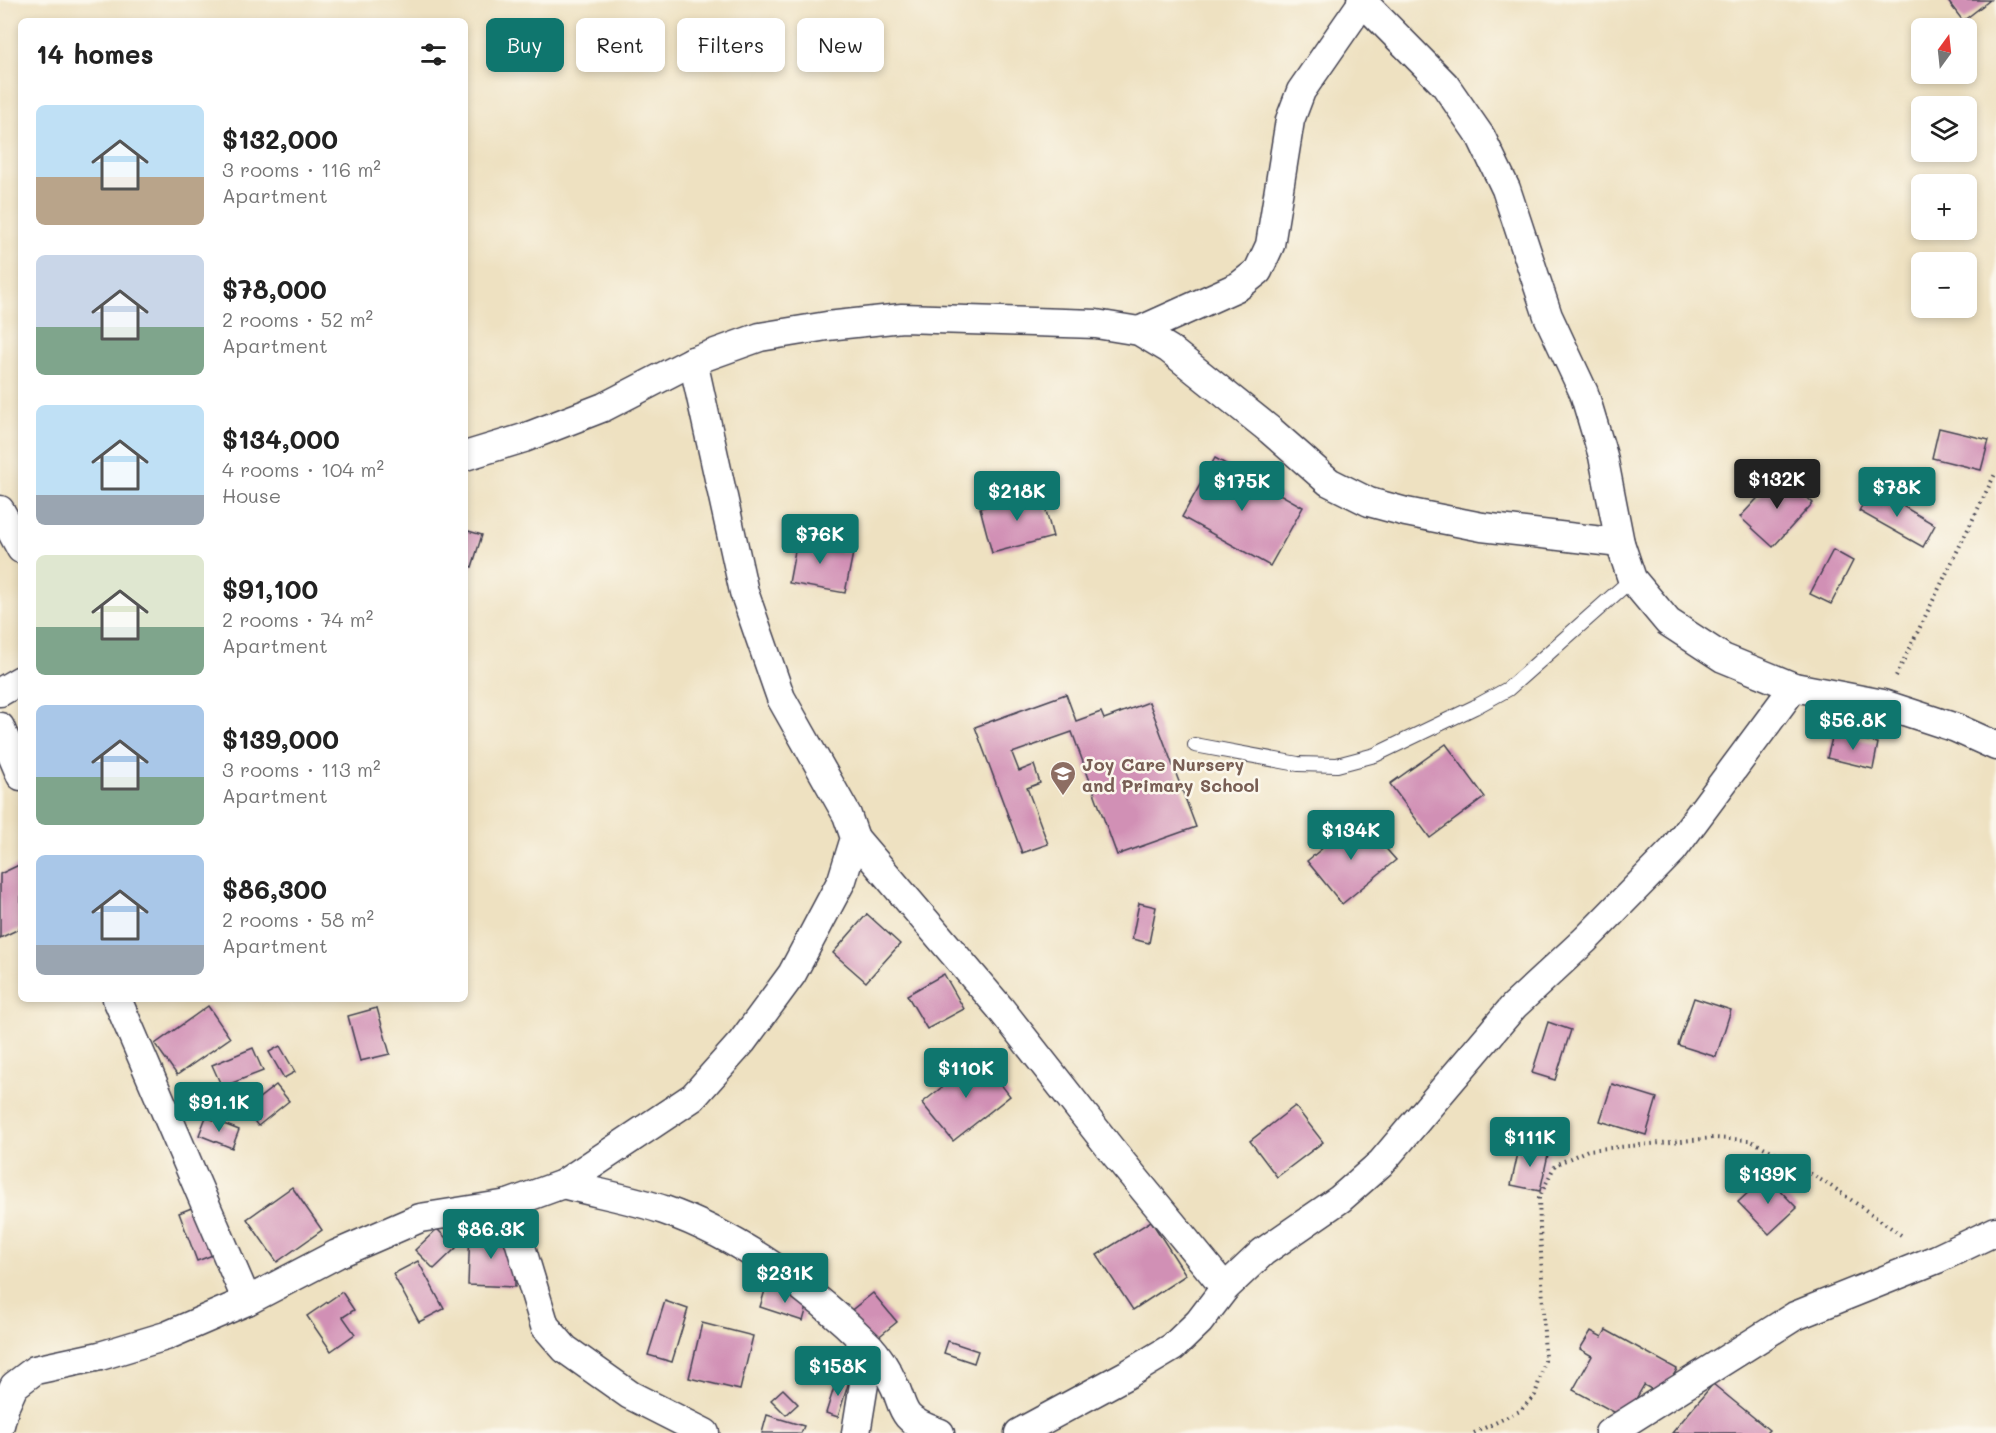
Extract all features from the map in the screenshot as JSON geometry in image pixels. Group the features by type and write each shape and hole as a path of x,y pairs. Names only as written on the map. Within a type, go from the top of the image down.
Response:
{"street":[{"path":"1139,331 1239,286 1258,272 1270,245 1290,120 1301,92 1362,2 1444,84 1481,136 1501,178 1548,316 1584,393 1604,456 1620,543 1632,579 1668,622 1723,658 1794,687 1883,704 1956,728 1996,746"},
{"path":"468,455 524,438 604,408 693,361 760,337 827,326 902,318 1085,324 1139,331 1178,356 1270,430 1329,482 1369,502 1482,527 1620,543"},
{"path":"693,361 748,603 781,698 847,814 855,838 1000,1008 1110,1148 1225,1288"},
{"path":"0,510 18,543"},
{"path":"0,692 18,682"},
{"path":"1018,1433 1173,1347 1199,1322 1225,1288 1263,1252 1340,1198 1381,1163 1515,1006 1585,940 1673,850 1794,687"},
{"path":"0,727 18,769"},
{"path":"0,1425 14,1386 35,1370 100,1356 165,1336 247,1301 337,1254 420,1218 508,1204 563,1184 693,1097 742,1042 792,974 842,880 855,838"},
{"path":"118,1002 247,1301"},
{"path":"563,1184 663,1210 707,1228 772,1266 830,1310 870,1347 896,1388 909,1418 940,1433"},
{"path":"508,1204 545,1326 565,1349 630,1395 705,1433"},
{"path":"1609,1433 1795,1316 1937,1259 1996,1231"},
{"path":"856,1433 870,1347"}],"lane":[{"path":"1196,745 1299,764 1337,765 1375,755 1475,708 1508,689 1632,579"}],"path":[{"path":"1883,704 1996,472"},
{"path":"1474,1433 1520,1411 1535,1395 1545,1361 1539,1198 1555,1165 1588,1150 1713,1138 1749,1140 1782,1156 1837,1190 1937,1259"}],"building":[{"path":"1947,0 1990,0 1967,18 1961,18"},
{"path":"1939,428 1989,440 1981,470 1932,458"},
{"path":"1215,458 1303,507 1270,566 1182,517"},
{"path":"1781,473 1813,503 1773,547 1740,517"},
{"path":"1872,488 1935,525 1923,547 1859,511"},
{"path":"1041,492 1053,537 992,553 980,508"},
{"path":"468,531 482,535 472,567 468,566"},
{"path":"798,535 828,540 827,549 853,553 845,593 789,583"},
{"path":"1833,550 1853,561 1831,604 1810,594"},
{"name":"Joy Care Nursery and Primary School","path":"1066,694 1076,721 1101,712 1104,719 1149,702 1196,827 1117,855 1072,732 1012,753 1019,771 1034,765 1040,783 1027,788 1048,844 1022,853 975,727"},
{"path":"1827,701 1872,712 1866,737 1822,726"},
{"path":"1833,734 1878,743 1873,769 1827,758"},
{"path":"1446,744 1485,797 1430,838 1390,784"},
{"path":"1359,818 1396,860 1342,904 1307,861"},
{"path":"18,865 18,929 0,938 0,874"},
{"path":"1139,903 1156,907 1149,943 1132,939"},
{"path":"867,914 900,944 866,982 833,953"},
{"path":"944,974 964,1009 927,1029 907,995"},
{"path":"1694,998 1731,1010 1716,1057 1678,1045"},
{"path":"208,1006 230,1038 177,1075 155,1044"},
{"path":"377,1008 390,1054 360,1061 348,1016"},
{"path":"1548,1022 1571,1030 1555,1080 1532,1073"},
{"path":"280,1046 295,1072 284,1078 269,1052"},
{"path":"253,1048 263,1071 222,1087 212,1065"},
{"path":"980,1057 1010,1096 953,1141 922,1103"},
{"path":"1612,1084 1657,1098 1646,1135 1600,1121"},
{"path":"276,1085 289,1101 258,1126 245,1109"},
{"path":"1295,1106 1323,1142 1277,1177 1250,1141"},
{"path":"206,1117 239,1130 232,1148 199,1135"},
{"path":"1520,1144 1549,1150 1540,1191 1511,1185"},
{"path":"1766,1176 1797,1208 1769,1234 1738,1202"},
{"path":"292,1187 322,1230 277,1262 247,1219"},
{"path":"199,1205 218,1253 197,1261 179,1213"},
{"path":"1151,1221 1186,1275 1133,1310 1097,1255"},
{"path":"470,1228 514,1239 515,1287 468,1285"},
{"path":"437,1229 456,1248 434,1269 415,1250"},
{"path":"418,1261 444,1309 419,1322 393,1274"},
{"path":"766,1287 809,1300 803,1321 760,1307"},
{"path":"342,1292 354,1310 343,1317 355,1334 331,1351 307,1316"},
{"path":"873,1293 897,1322 871,1343 848,1313"},
{"path":"665,1301 688,1309 672,1362 648,1355"},
{"path":"702,1323 753,1336 740,1390 689,1378"},
{"path":"1606,1330 1677,1369 1662,1395 1644,1385 1625,1418 1573,1390 1592,1356 1580,1349 1591,1331 1602,1337"},
{"path":"948,1341 978,1351 974,1363 944,1353"},
{"path":"808,1348 831,1372 820,1382 798,1358"},
{"path":"837,1378 849,1381 838,1417 826,1413"},
{"path":"1713,1384 1769,1430 1766,1433 1672,1433"},
{"path":"783,1389 798,1404 786,1415 771,1400"},
{"path":"767,1415 804,1426 801,1433 762,1433"}],"place":[{"name":"Joy Care Nursery and Primary School","path":"1063,797"}]}
